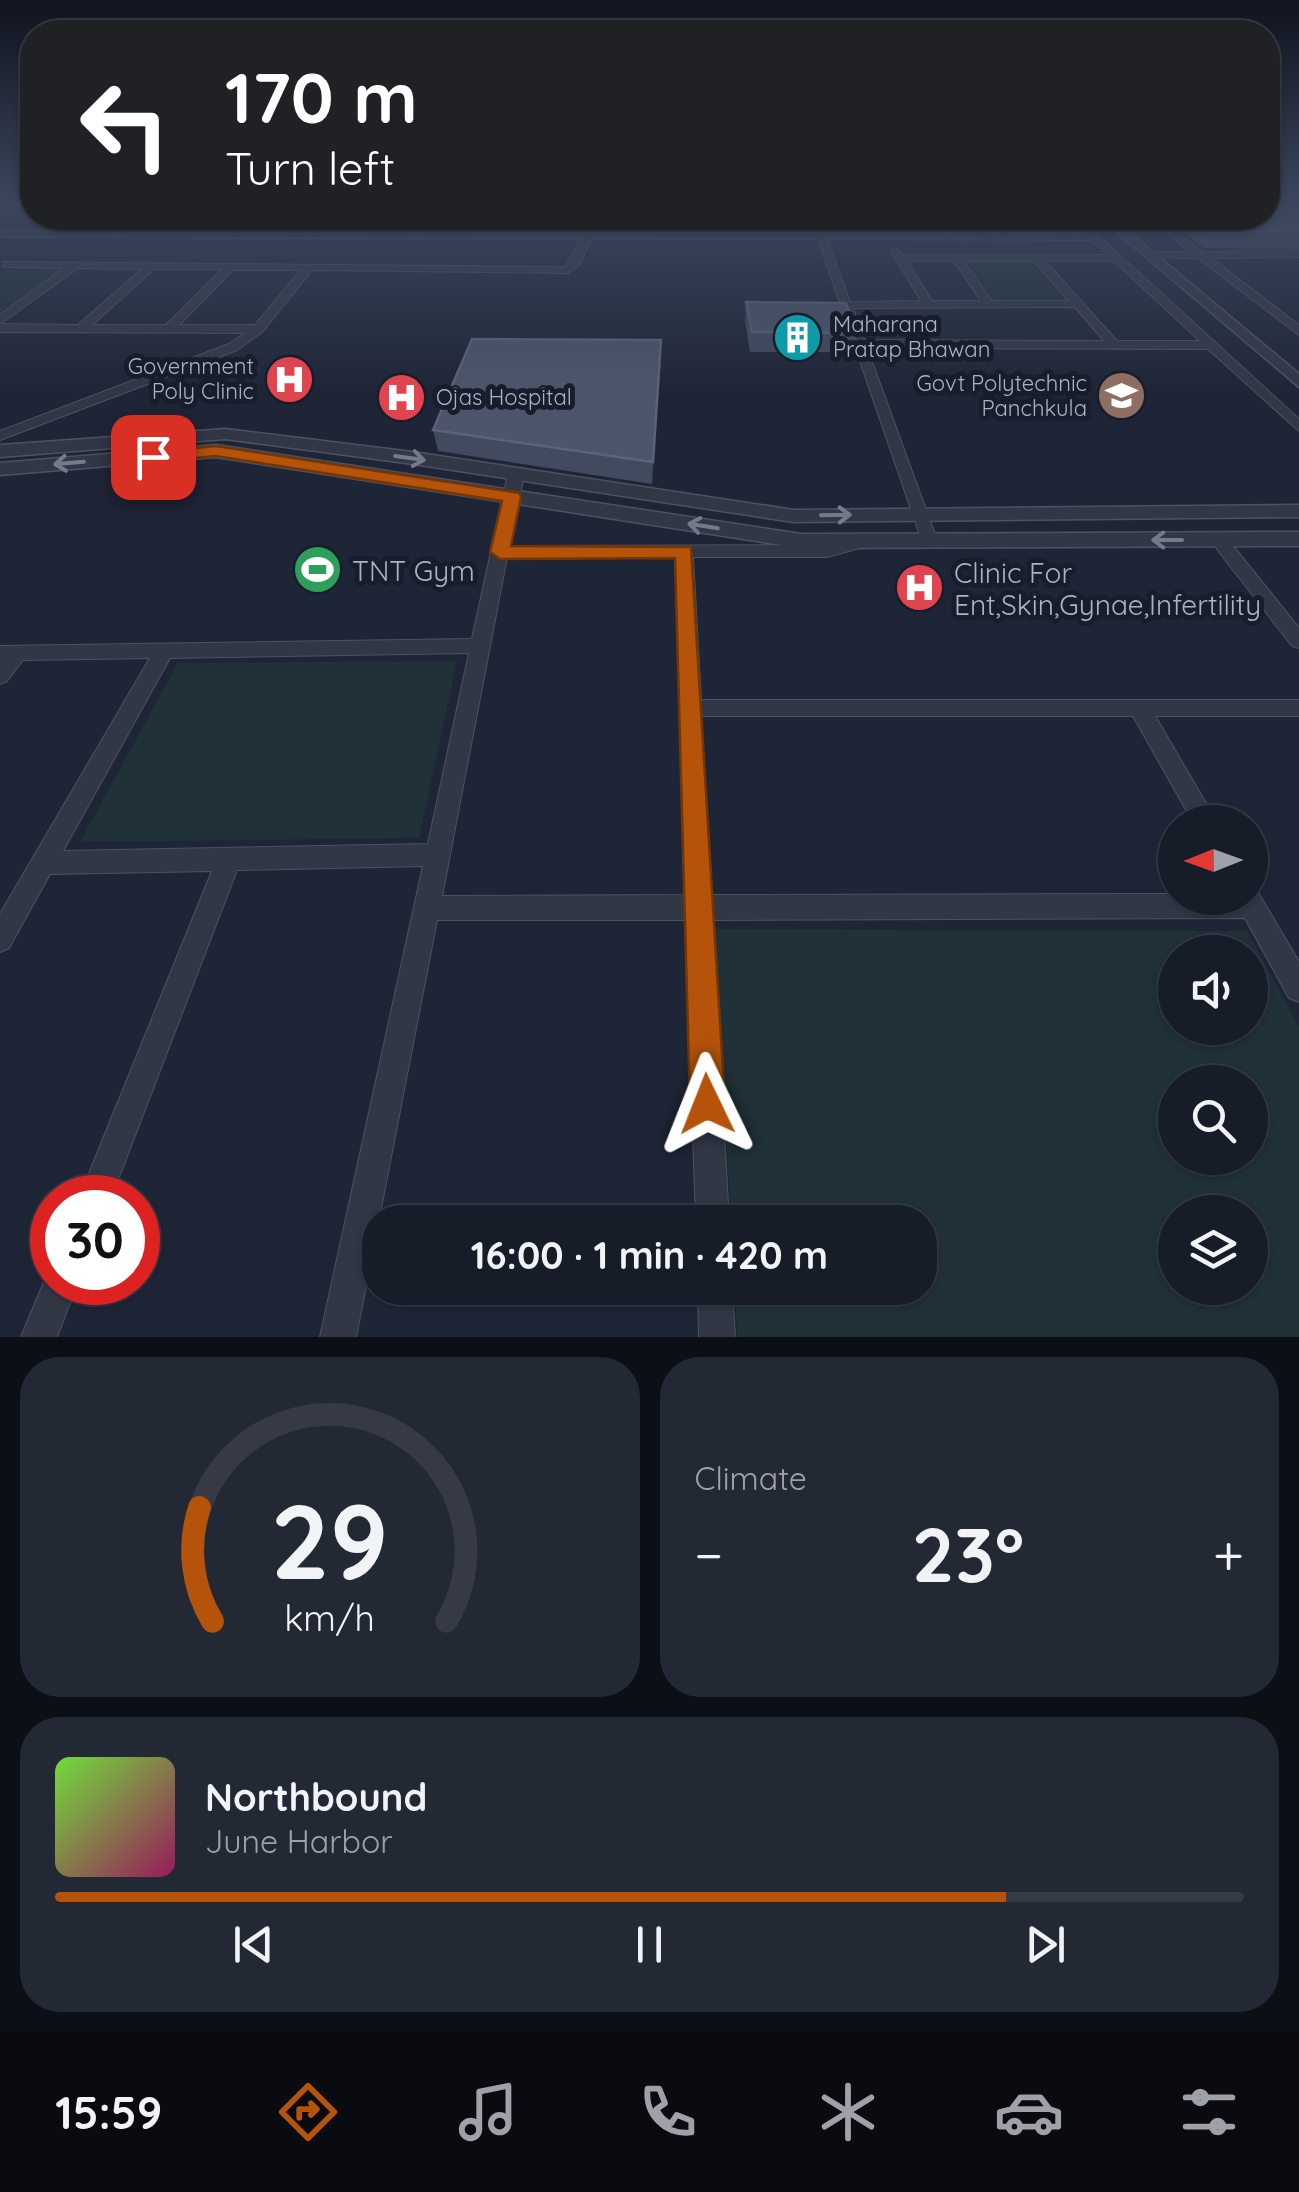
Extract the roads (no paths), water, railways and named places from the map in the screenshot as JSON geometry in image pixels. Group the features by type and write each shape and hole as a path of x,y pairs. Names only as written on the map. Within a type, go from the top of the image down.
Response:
{"street":[{"path":"0,320 69,268"},
{"path":"80,328 148,268"},
{"path":"169,329 229,268"},
{"path":"0,436 232,347 258,330 308,268"},
{"path":"464,268 570,268"},
{"path":"832,268 929,540"},
{"path":"906,268 929,305"},
{"path":"964,268 989,305"},
{"path":"1046,268 1114,345"},
{"path":"1129,268 1299,427"},
{"path":"1172,268 1299,382"},
{"path":"1174,268 1299,366"},
{"path":"1219,268 1299,332"},
{"path":"845,305 1078,304"},
{"path":"0,328 258,330"},
{"path":"859,344 1210,345"},
{"path":"0,450 225,434 801,541 1299,539"},
{"path":"0,469 216,451 794,516 1299,511"},
{"path":"338,1337 514,485"},
{"path":"1219,540 1299,641"},
{"path":"500,552 827,551 866,541"},
{"path":"684,552 711,1205"},
{"path":"0,676 8,653 480,646"},
{"path":"0,939 164,650"},
{"path":"691,708 1299,708"},
{"path":"1139,708 1194,805"},
{"path":"43,863 437,855"},
{"path":"103,1175 228,859"},
{"path":"426,908 1158,903"},
{"path":"1257,915 1299,988"},
{"path":"39,1337 52,1305"},
{"path":"716,1305 717,1337"}],"place":[{"name":"Maharana Pratap Bhawan","path":"798,337"},
{"name":"Government Poly Clinic","path":"289,379"},
{"name":"Govt Polytechnic Panchkula","path":"1122,396"},
{"name":"Ojas Hospital","path":"401,397"},
{"name":"TNT Gym","path":"317,570"},
{"name":"Clinic For Ent,Skin,Gynae,Infertility","path":"919,588"}]}
